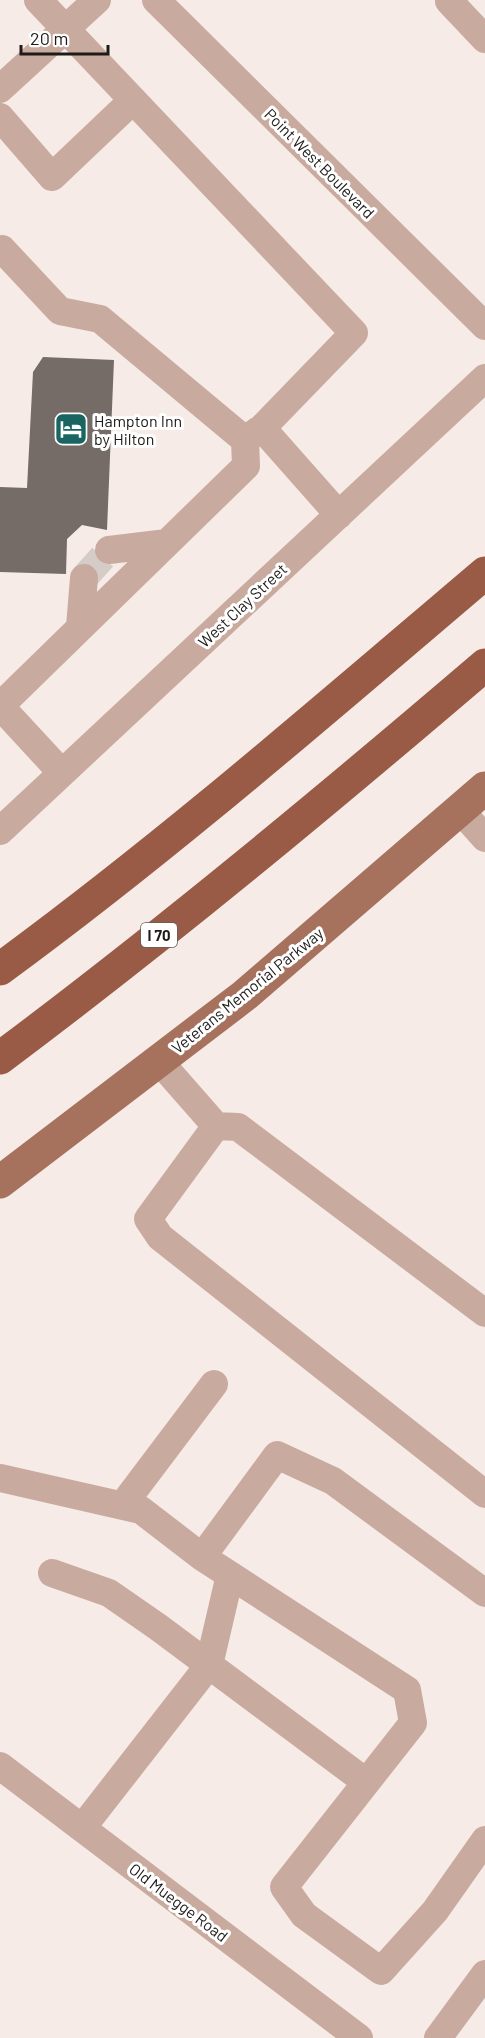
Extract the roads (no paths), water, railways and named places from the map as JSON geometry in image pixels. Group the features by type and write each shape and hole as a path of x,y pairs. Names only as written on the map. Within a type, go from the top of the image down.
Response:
{"highway":[{"path":"0,969 149,854 485,573"},
{"name":"I 70","path":"0,1058 315,810 485,665"}],"main road":[{"name":"Veterans Memorial Parkway","path":"0,1182 245,995 485,788"}],"street":[{"path":"38,0 354,333 253,434 246,466 0,706 62,773"},
{"path":"0,89 96,0"},
{"name":"Point West Boulevard","path":"156,0 485,326"},
{"path":"449,1 485,39"},
{"path":"0,117 52,177 133,100"},
{"path":"0,251 2,249 60,311 100,319 253,434 339,514"},
{"name":"West Clay Street","path":"0,831 485,378"},
{"path":"109,550 166,543"},
{"path":"80,627 84,578"},
{"path":"460,810 485,838"},
{"path":"159,1061 216,1126 238,1127 485,1313"},
{"path":"216,1126 148,1219 160,1237 485,1494"},
{"path":"122,1506 214,1384"},
{"path":"202,1557 277,1455 333,1480 485,1593"},
{"path":"0,1478 141,1510 202,1557 407,1690 413,1723 284,1887 304,1915 381,1971 435,1911 485,1840"},
{"path":"52,1573 109,1593 366,1782"},
{"path":"82,1828 209,1665 230,1575"},
{"name":"Old Muegge Road","path":"0,1766 359,2038"},
{"path":"438,2038 485,1974"}],"tunnel":[{"path":"84,578 109,550"}],"place":[{"name":"Hampton Inn by Hilton","path":"71,429"}]}
